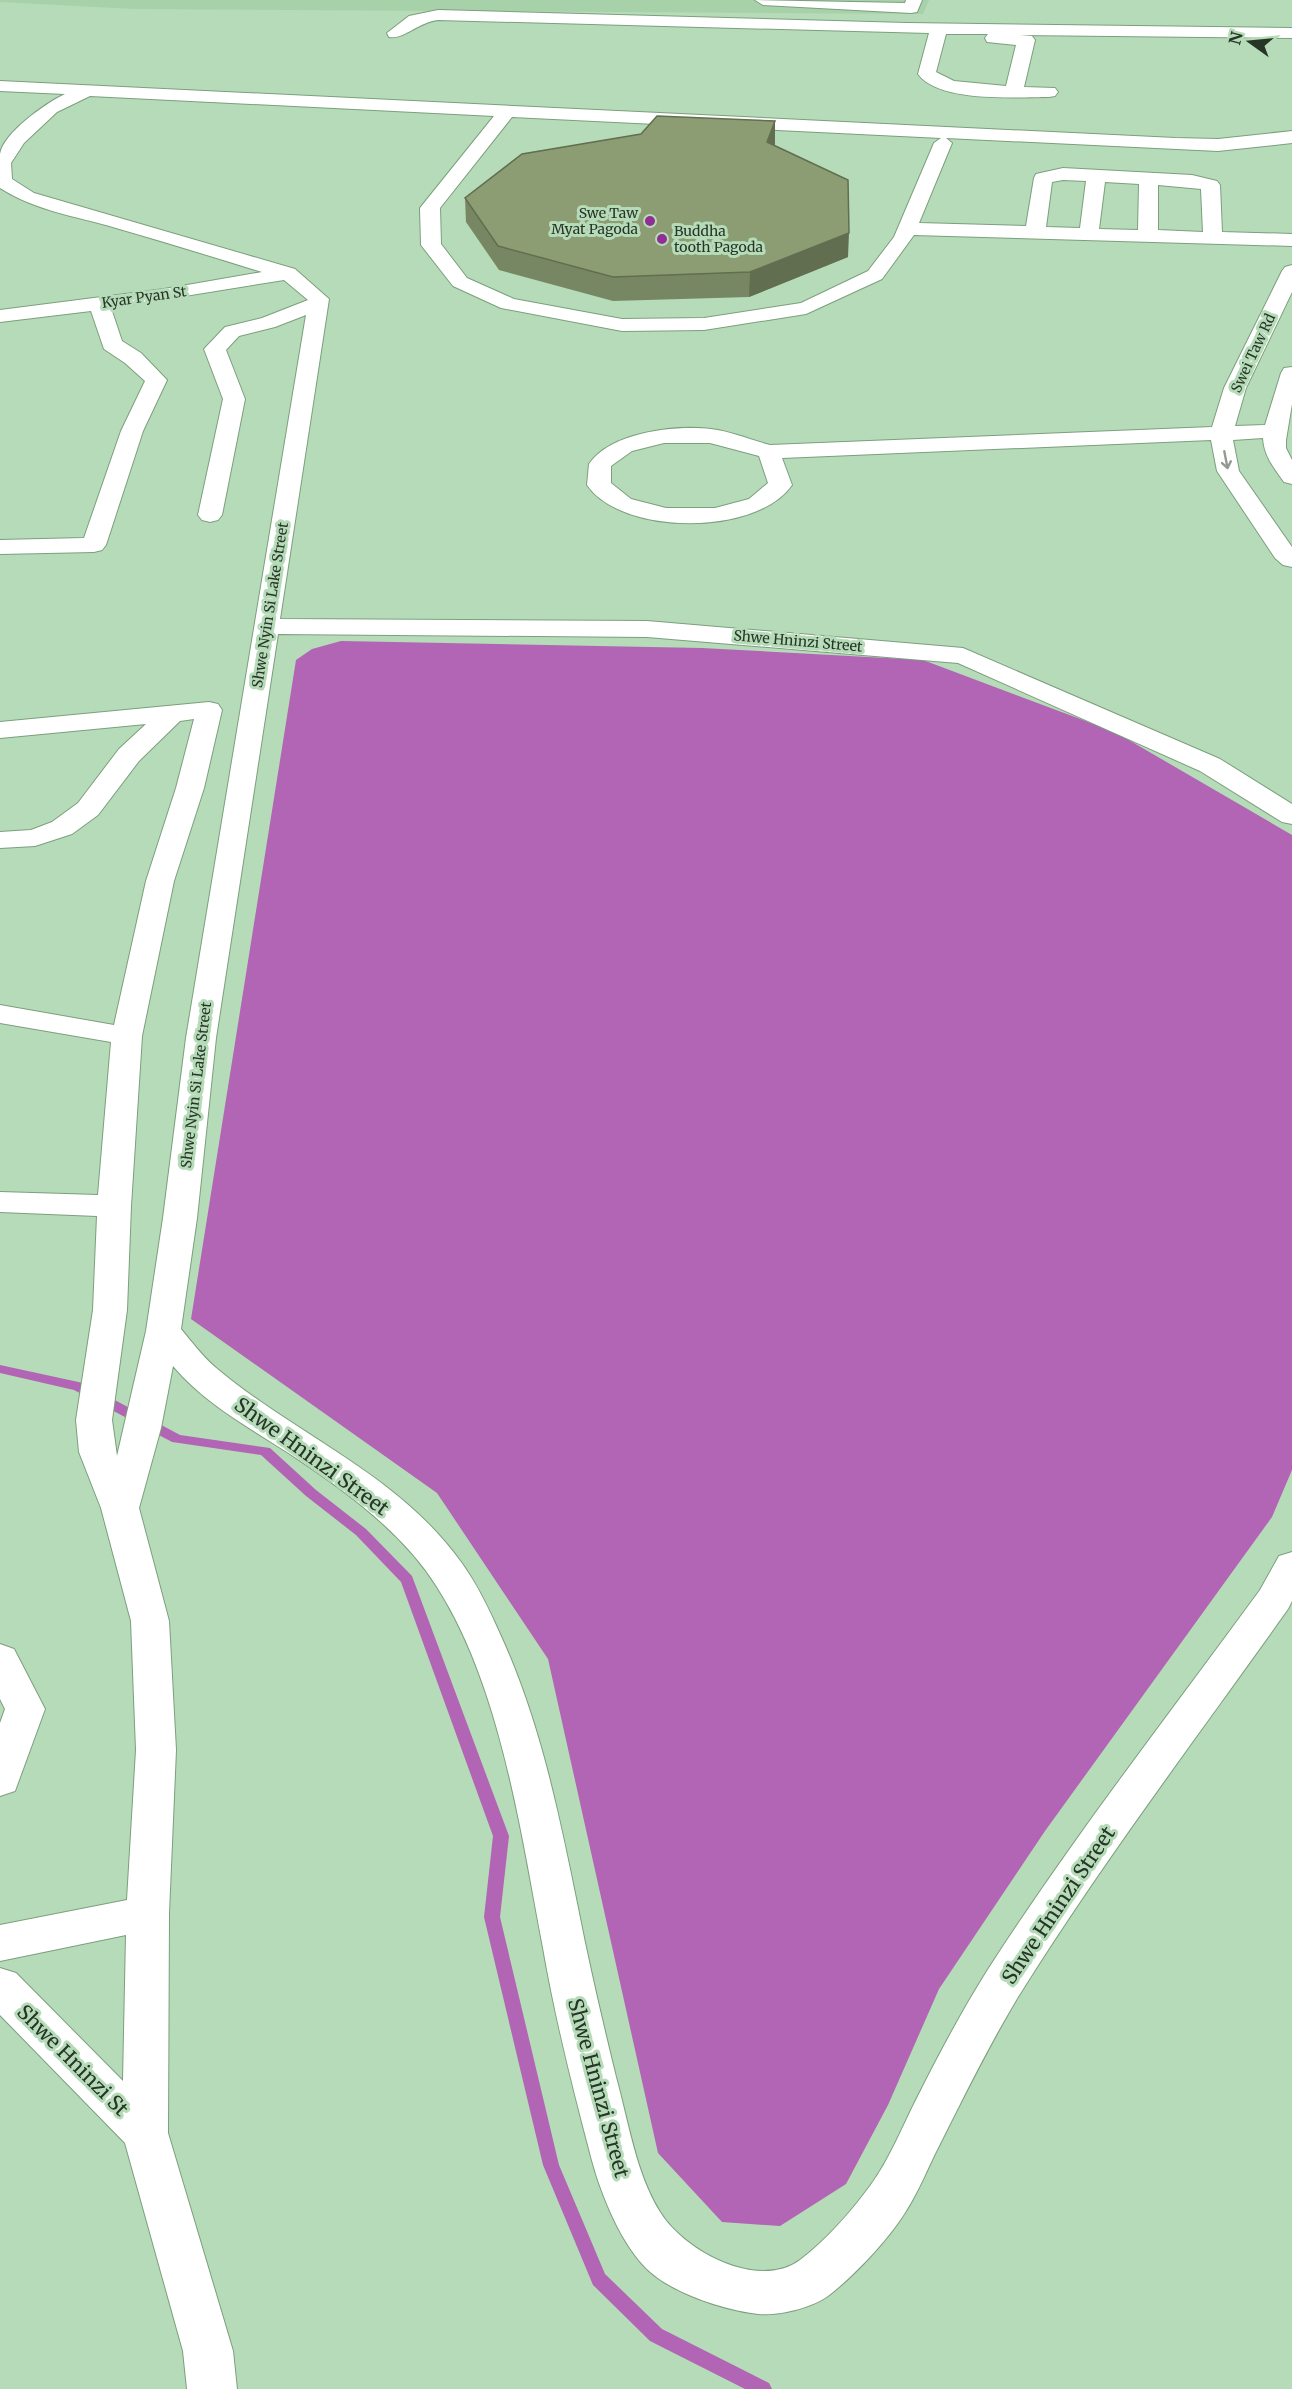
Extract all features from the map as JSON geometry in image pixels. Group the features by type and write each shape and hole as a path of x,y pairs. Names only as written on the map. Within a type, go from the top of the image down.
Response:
{"street":[{"path":"763,0 911,8 914,0"},
{"path":"395,33 411,20 438,15 939,28 1292,33"},
{"path":"939,28 927,74 934,81 966,88 1049,92"},
{"path":"974,38 1026,40 1014,90"},
{"path":"0,87 504,115 1174,144 1218,145 1270,141 1292,136"},
{"path":"80,93 51,108 17,140 2,163 3,181 27,197 56,207 164,235 288,273 319,299 319,303 268,323 232,331 215,349 234,399 210,514"},
{"path":"504,115 943,143 1171,154 1286,152"},
{"path":"504,115 430,208 431,245 460,282 508,304 622,325 705,324 806,308 875,275 907,229 943,143"},
{"path":"1035,232 1043,178 1063,174 1192,181 1210,185 1214,238"},
{"path":"1089,234 1096,176"},
{"path":"1148,236 1149,179"},
{"path":"907,229 1292,240"},
{"name":"Kyar Pyan St","path":"0,316 164,295 288,273"},
{"name":"Swei Taw Rd","path":"1291,275 1235,388 1221,434 1228,471 1284,553 1292,560"},
{"name":"Shwe Nyin Si Lake Street","path":"120,1508 143,1428 163,1330 180,1218 201,1038 319,303"},
{"path":"0,547 94,545 132,431 156,380 133,357 112,344 99,304"},
{"path":"1292,373 1286,385 1276,431 1275,449 1292,477"},
{"path":"769,452 780,485 757,504 716,515 666,515 634,507 623,504 599,485 600,464 624,446 664,436 711,436 769,452 1276,431"},
{"path":"1264,524 1292,521"},
{"name":"Shwe Hninzi Street","path":"267,626 647,629 963,656 1210,765 1292,816"},
{"path":"0,730 209,710 190,788 158,892 127,1036 114,1206 110,1310 94,1420 97,1452 120,1508 150,1621 156,1750 148,1913 145,2133 208,2351 212,2389"},
{"path":"0,840 35,838 62,828 88,809 129,755 171,715"},
{"path":"0,1014 127,1036"},
{"path":"0,1202 114,1206"},
{"name":"Shwe Hninzi Street","path":"163,1330 198,1372 240,1404 376,1497 414,1532 453,1581 468,1606 496,1668 535,1799 573,1993 615,2161 640,2223 663,2253 690,2272 736,2288 764,2293 805,2285 837,2259 889,2198 954,2070 999,1990 1046,1917 1274,1599 1292,1566"},
{"path":"0,1659 25,1709 0,1780"},
{"path":"0,1943 148,1913"},
{"name":"Shwe Hninzi St","path":"0,1986 145,2133"}],"shaded area":[{"path":"0,0 929,0 923,14 135,9 0,2"},
{"path":"341,641 702,648 923,660 1115,732 1292,835 1292,1470 1272,1517 1045,1831 939,1989 888,2105 846,2184 780,2226 722,2222 658,2153 548,1659 437,1493 191,1319 296,660 312,649"}],"building":[{"name":"Buddha tooth Pagoda","path":"657,116 775,121 767,142 848,180 849,233 750,272 613,277 498,246 465,198 522,154 641,134"}],"waterway":[{"path":"0,1369 78,1386 177,1439 265,1451 311,1493 361,1532 407,1580 501,1836 492,1917 551,2165 599,2279 656,2335 763,2389"}],"place":[{"name":"Swe Taw Myat Pagoda","path":"650,221"},
{"name":"Buddha tooth Pagoda","path":"662,239"}]}
